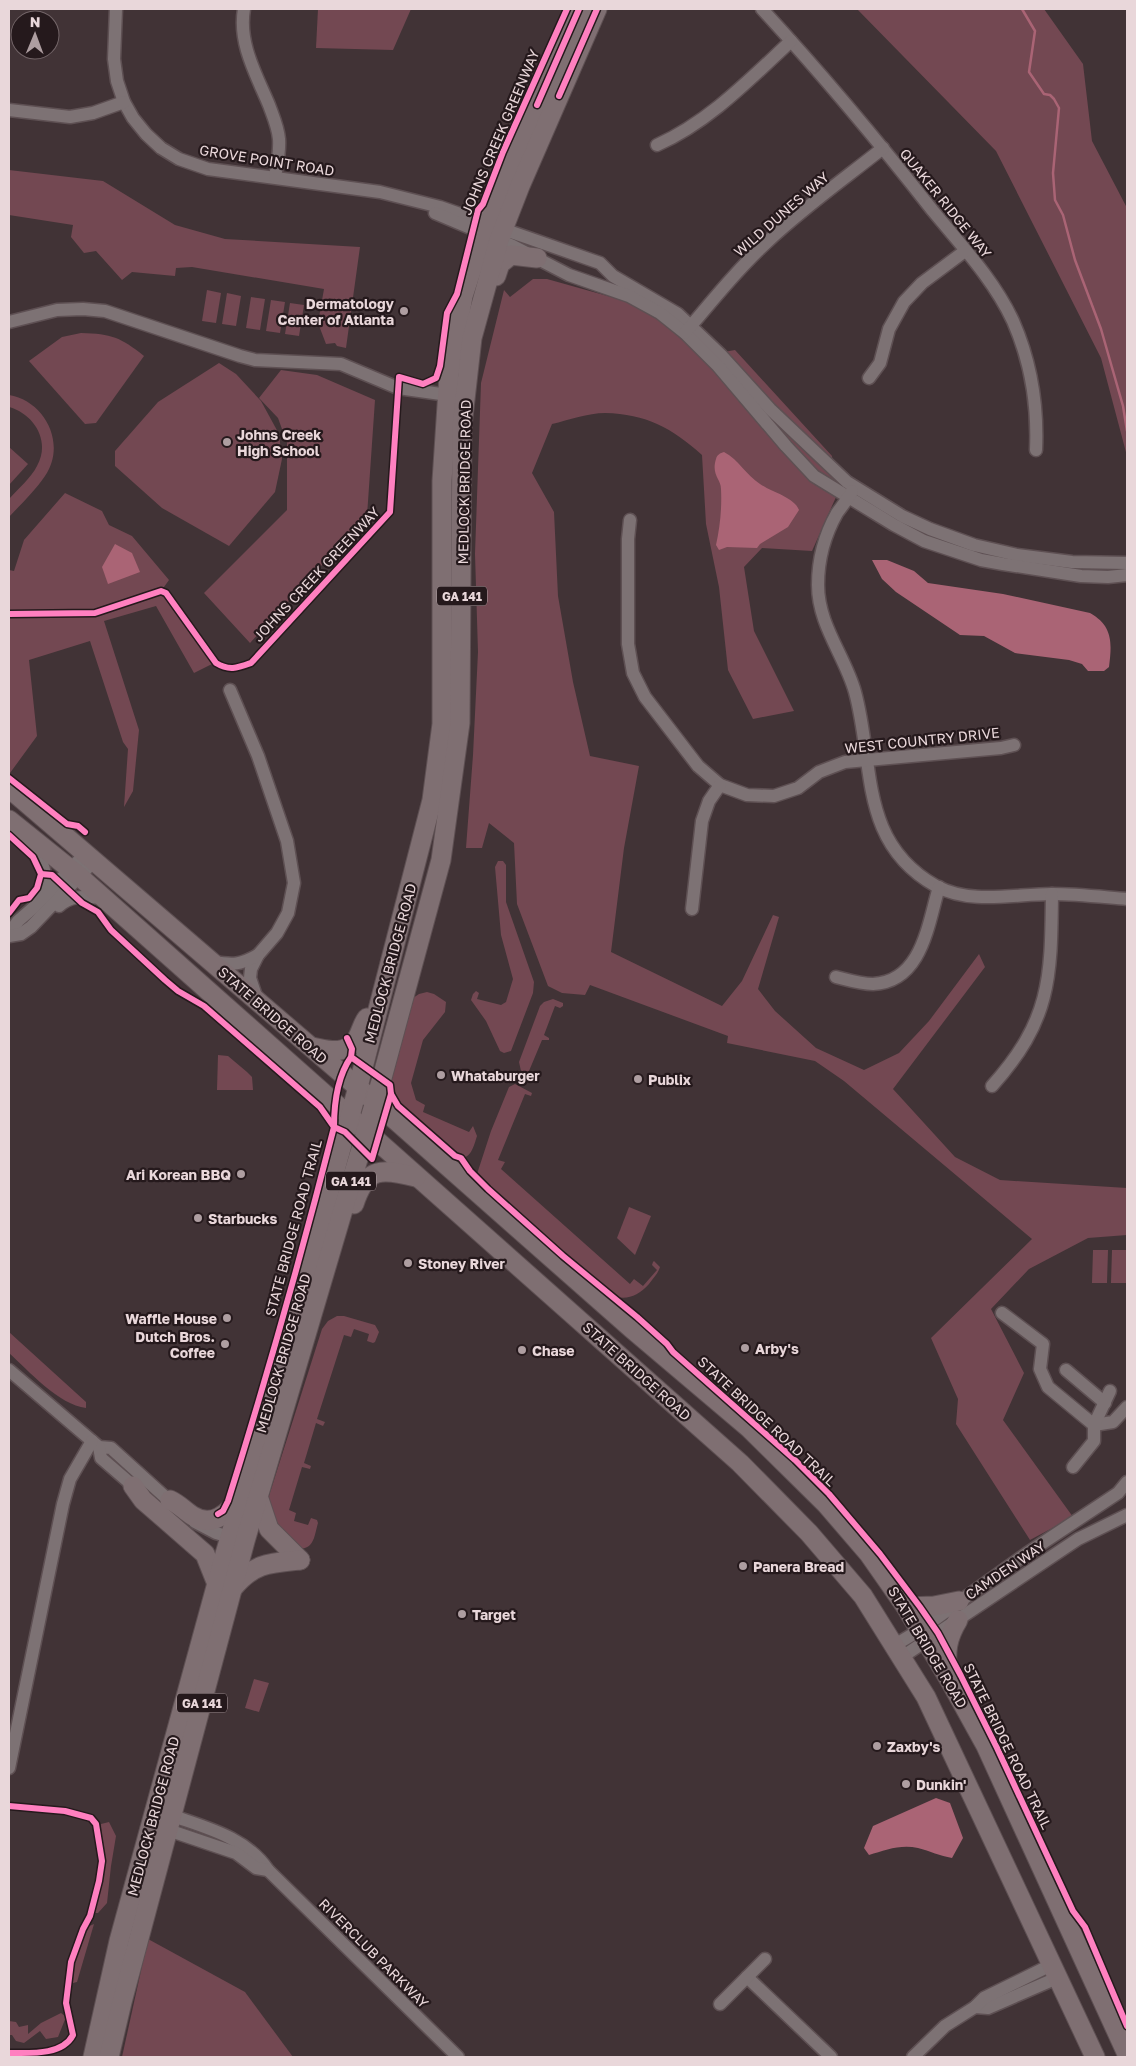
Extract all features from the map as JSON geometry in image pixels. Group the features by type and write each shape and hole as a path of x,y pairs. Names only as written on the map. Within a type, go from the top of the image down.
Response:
{"highway":[{"name":"MEDLOCK BRIDGE ROAD","path":"250,1496 288,1340 358,1087 432,800 442,724 442,481 457,393 472,338 494,231 578,9"},
{"name":"MEDLOCK BRIDGE ROAD","path":"494,231 520,186 597,9"},
{"name":"MEDLOCK BRIDGE ROAD","path":"457,393 471,383 491,294 500,264 510,255 537,258"},
{"name":"MEDLOCK BRIDGE ROAD","path":"110,2057 122,2002 170,1823 236,1543 336,1232 375,1102 440,860 460,723 462,426 457,393"},
{"name":"STATE BRIDGE ROAD","path":"9,788 358,1087 624,1322 749,1428 826,1504 869,1554 906,1607 986,1746 1127,2054"},
{"name":"STATE BRIDGE ROAD","path":"9,820 76,873 740,1463 815,1540 863,1596 926,1697 1094,2057"},
{"path":"310,1046 330,1052 343,1049 357,1039 365,1019 377,1013"},
{"path":"336,1232 349,1217 360,1186 370,1176 391,1171 418,1178"},
{"path":"133,1486 144,1500 205,1554 225,1586 252,1569 270,1562 300,1560 269,1529 250,1496 224,1516 207,1520 196,1518 170,1500"},
{"name":"MEDLOCK BRIDGE ROAD","path":"93,2057 119,1941 225,1586"},
{"path":"906,1607 934,1606 958,1611 946,1649 949,1679"}],"street":[{"name":"GROVE POINT ROAD","path":"116,9 114,59 117,81 124,102 133,118 146,134 161,148 179,159 208,169 380,192 440,207 494,231"},
{"path":"244,9 242,31 246,49 274,119 279,138 279,154 275,177"},
{"name":"QUAKER RIDGE WAY","path":"762,9 838,93 965,251 1000,298 1022,343 1034,392 1037,431 1036,450"},
{"path":"657,145 672,138 714,111 792,41"},
{"path":"9,110 70,117 93,113 124,102"},
{"name":"WILD DUNES WAY","path":"688,330 725,286 767,242 883,148"},
{"path":"494,231 537,258 569,275 629,296 688,330"},
{"path":"494,231 579,254 600,263 613,276 678,314 688,330 718,366 814,476 930,529 974,545 1017,556 1072,562 1127,563"},
{"path":"869,378 880,363 889,329 904,302 922,283 965,251"},
{"path":"9,322 57,310 83,308 105,311 255,360 341,364 398,388 457,393"},
{"path":"851,492 924,540 981,560 1081,576 1108,577 1127,575"},
{"path":"851,492 826,535 819,560 818,587 825,623 855,692 876,812 887,840 910,868 939,887 959,894 981,898 1052,894 1127,899"},
{"name":"WEST COUNTRY DRIVE","path":"630,520 628,539 628,644 633,673 645,697 698,766 720,785 747,795 774,796 798,788 832,766 845,762 1001,748 1014,745"},
{"path":"230,690 258,756 287,841 294,883 288,913 277,933 258,955 251,968 250,978 258,1002"},
{"path":"692,909 702,821 709,801 720,785"},
{"path":"30,837 46,869 44,891 38,912"},
{"path":"9,935 20,934 90,857"},
{"path":"836,977 875,984 891,980 906,971 921,949 939,887"},
{"path":"992,1086 1010,1066 1024,1046 1043,1002 1051,962 1052,894"},
{"path":"38,912 51,915 68,899 76,896 102,898"},
{"path":"212,962 235,965 244,963 258,955"},
{"path":"1002,1313 1042,1344 1040,1369 1048,1387 1094,1425 1113,1422 1127,1406"},
{"path":"9,1370 96,1444 111,1448 192,1520 236,1543"},
{"path":"1066,1370 1108,1397 1094,1425 1094,1440 1073,1467"},
{"path":"96,1444 101,1458 183,1526 197,1534 236,1543"},
{"path":"9,1768 62,1504 70,1480 96,1444"},
{"name":"CAMDEN WAY","path":"923,1636 1125,1490"},
{"name":"CAMDEN WAY","path":"923,1636 958,1611 1078,1539 1127,1515"},
{"path":"899,1651 923,1636"},
{"name":"RIVERCLUB PARKWAY","path":"170,1823 236,1853 256,1868 268,1870 458,2057"},
{"path":"720,2004 765,1959"},
{"path":"913,2057 945,2026 975,2007 984,1998 1030,1976 1054,1971"},
{"path":"975,2007 988,2008 1040,1986 1054,1971"},
{"path":"747,1977 831,2057"}],"shaded area":[{"path":"318,9 411,9 393,50 316,48"},
{"path":"857,9 1044,9 1083,64 1092,141 1127,208 1127,456 1101,358 996,151"},
{"path":"9,170 103,181 175,225 225,239 360,247 346,348 337,346 335,343 326,344 318,323 324,289 192,267 176,268 175,276 132,272 122,280 96,251 84,253 71,237 73,225 9,215"},
{"path":"533,279 547,279 629,302 667,324 702,356 735,350 832,456 836,497 812,551 762,548 744,567 754,631 794,711 753,719 728,670 719,587 706,524 702,455 669,430 658,424 633,416 599,413 552,424 532,473 554,512 558,596 573,682 590,756 639,766 624,848 611,952 722,1006 742,981 773,915 779,917 758,989 775,1011 816,1048 864,1070 899,1053 929,1021 979,954 985,967 893,1089 955,1157 1000,1180 1127,1188 1127,1235 1088,1238 1029,1269 991,1309 1024,1373 1003,1420 1073,1517 1030,1540 956,1424 958,1399 931,1338 1032,1239 844,1081 815,1061 727,1043 728,1036 590,985 585,995 562,993 548,986 517,904 514,843 489,823 482,848 466,848 478,652 475,554 481,383 504,290 510,297"},
{"path":"207,290 221,293 216,323 202,321"},
{"path":"227,293 241,296 236,326 222,324"},
{"path":"251,297 265,299 260,330 246,328"},
{"path":"271,300 285,302 280,333 266,331"},
{"path":"290,303 304,305 299,336 285,334"},
{"path":"81,333 101,334 115,338 144,356 96,423 85,424 29,361 62,337"},
{"path":"219,363 236,374 261,401 279,434 282,459 275,492 229,546 162,508 115,466 115,451 158,402"},
{"path":"281,370 317,375 375,400 367,516 250,643 204,593 287,510 287,443 278,418 259,398"},
{"path":"9,395 22,399 42,415 49,426 53,438 54,451 51,464 45,476 9,517 9,499 28,479 37,466 41,457 42,447 41,438 33,422 9,407"},
{"path":"9,447 28,464 9,485"},
{"path":"724,452 734,459 755,480 787,498 799,510 788,527 760,544 757,548 727,547 719,550 716,545 719,531 721,485 715,473 715,464 717,456"},
{"path":"65,493 102,511 109,525 132,536 169,580 159,594 167,599 212,664 194,673 156,606 104,621 139,730 133,791 124,807 128,749 123,742 90,641 29,660 37,736 9,772 9,570 14,571 24,540"},
{"path":"115,544 132,553 140,572 108,584 102,567"},
{"path":"872,560 887,560 914,571 928,583 1003,594 1090,613 1098,618 1107,629 1111,650 1109,667 1104,671 1088,671 1082,664 1069,660 1015,653 984,636 960,635 896,592 882,579"},
{"path":"498,861 503,861 506,865 506,902 534,982 533,993 511,1051 504,1053 500,1051 486,1021 471,1000 476,991 479,993 477,999 501,1005 506,1002 513,979 501,935 495,867"},
{"path":"427,992 446,1002 445,1012 423,1040 411,1083 416,1100 425,1105 423,1112 469,1132 473,1126 477,1136 472,1150 464,1158 454,1157 396,1106 389,1094 388,1086 413,998"},
{"path":"553,999 563,1003 563,1006 560,1008 555,1006 544,1035 549,1040 542,1040 529,1071 535,1074 532,1079 521,1071 519,1062 540,1006 544,1002"},
{"path":"218,1055 228,1056 252,1077 253,1090 217,1090"},
{"path":"515,1084 532,1093 531,1096 525,1094 498,1160 505,1162 501,1169 630,1284 634,1279 643,1286 657,1270 652,1265 654,1261 660,1267 658,1272 649,1284 636,1295 621,1298 609,1295 478,1180 477,1174 491,1131 509,1087"},
{"path":"629,1207 651,1216 635,1255 617,1238"},
{"path":"1093,1250 1108,1250 1107,1283 1092,1283"},
{"path":"1112,1250 1127,1250 1126,1283 1111,1283"},
{"path":"337,1316 344,1316 375,1325 379,1332 373,1343 367,1341 369,1334 354,1329 351,1337 344,1335 317,1419 325,1422 323,1426 316,1423 304,1463 311,1466 310,1469 302,1467 289,1510 296,1513 294,1521 308,1525 311,1518 317,1520 318,1523 310,1545 303,1548 296,1547 289,1542 276,1526 267,1502 322,1329 328,1321"},
{"path":"9,1332 86,1402 86,1408 76,1406 55,1394 9,1353"},
{"path":"254,1679 269,1683 259,1712 245,1708"},
{"path":"936,1798 950,1803 963,1838 952,1858 912,1847 893,1848 869,1855 864,1848 873,1826"},
{"path":"109,1822 116,1836 107,1903 98,1913 95,1913 90,1907 103,1865 101,1824"},
{"path":"94,1924 77,1982 73,1983 71,1982 74,1963 87,1927"},
{"path":"148,1939 245,1992 293,2057 122,2057"},
{"path":"61,2013 66,2017 58,2037 46,2039 40,2031 24,2043 16,2041 12,2035 9,2035 9,2021 16,2022 19,2027 28,2025 28,2034 41,2023"}],"waterway":[{"path":"1022,9 1035,31 1029,72 1044,94 1050,95 1059,108 1053,173 1055,200 1063,215 1075,260 1101,329 1123,406 1127,431"}],"cycle path":[{"name":"JOHNS CREEK GREENWAY","path":"9,614 95,613 161,591 166,593 216,663 233,668 251,663 390,512 399,377 423,384 436,378 440,366 447,313 457,294 478,210 483,204 503,152 567,9"},
{"path":"537,105 579,9"},
{"path":"559,96 597,9"},
{"path":"9,778 67,824 78,826 85,832"},
{"path":"9,835 33,857 41,874 37,888 29,898 19,900 9,913"},
{"name":"STATE BRIDGE ROAD TRAIL","path":"41,874 52,875 82,903 98,912 111,930 165,980 178,991 204,1006 320,1107 334,1127 297,1268 257,1408 228,1501 223,1511 218,1514"},
{"path":"347,1038 352,1049 351,1057 390,1085 391,1094 372,1159 345,1132 334,1127 337,1090 342,1073 351,1057"},
{"name":"STATE BRIDGE ROAD TRAIL","path":"391,1094 398,1106 455,1156 461,1158 470,1171 488,1189 563,1256 637,1317 667,1344 673,1352 795,1460 829,1494 880,1554 938,1633 961,1676 997,1748 1073,1911 1085,1927 1127,2026"},
{"path":"9,1806 65,1811 91,1818 96,1824 102,1861 90,1916 83,1929 71,1962 66,2003 73,2035 68,2042 53,2050 35,2053 9,2053"}],"place":[{"name":"Dermatology Center of Atlanta","path":"404,311"},
{"name":"Johns Creek High School","path":"227,442"},
{"name":"Whataburger","path":"441,1075"},
{"name":"Publix","path":"638,1079"},
{"name":"Ari Korean BBQ","path":"241,1174"},
{"name":"Starbucks","path":"198,1218"},
{"name":"Stoney River","path":"408,1263"},
{"name":"Waffle House","path":"227,1318"},
{"name":"Dutch Bros. Coffee","path":"225,1344"},
{"name":"Arby's","path":"745,1348"},
{"name":"Chase","path":"522,1350"},
{"name":"Panera Bread","path":"743,1566"},
{"name":"Target","path":"462,1614"},
{"name":"Zaxby's","path":"877,1746"},
{"name":"Dunkin'","path":"906,1784"}]}
